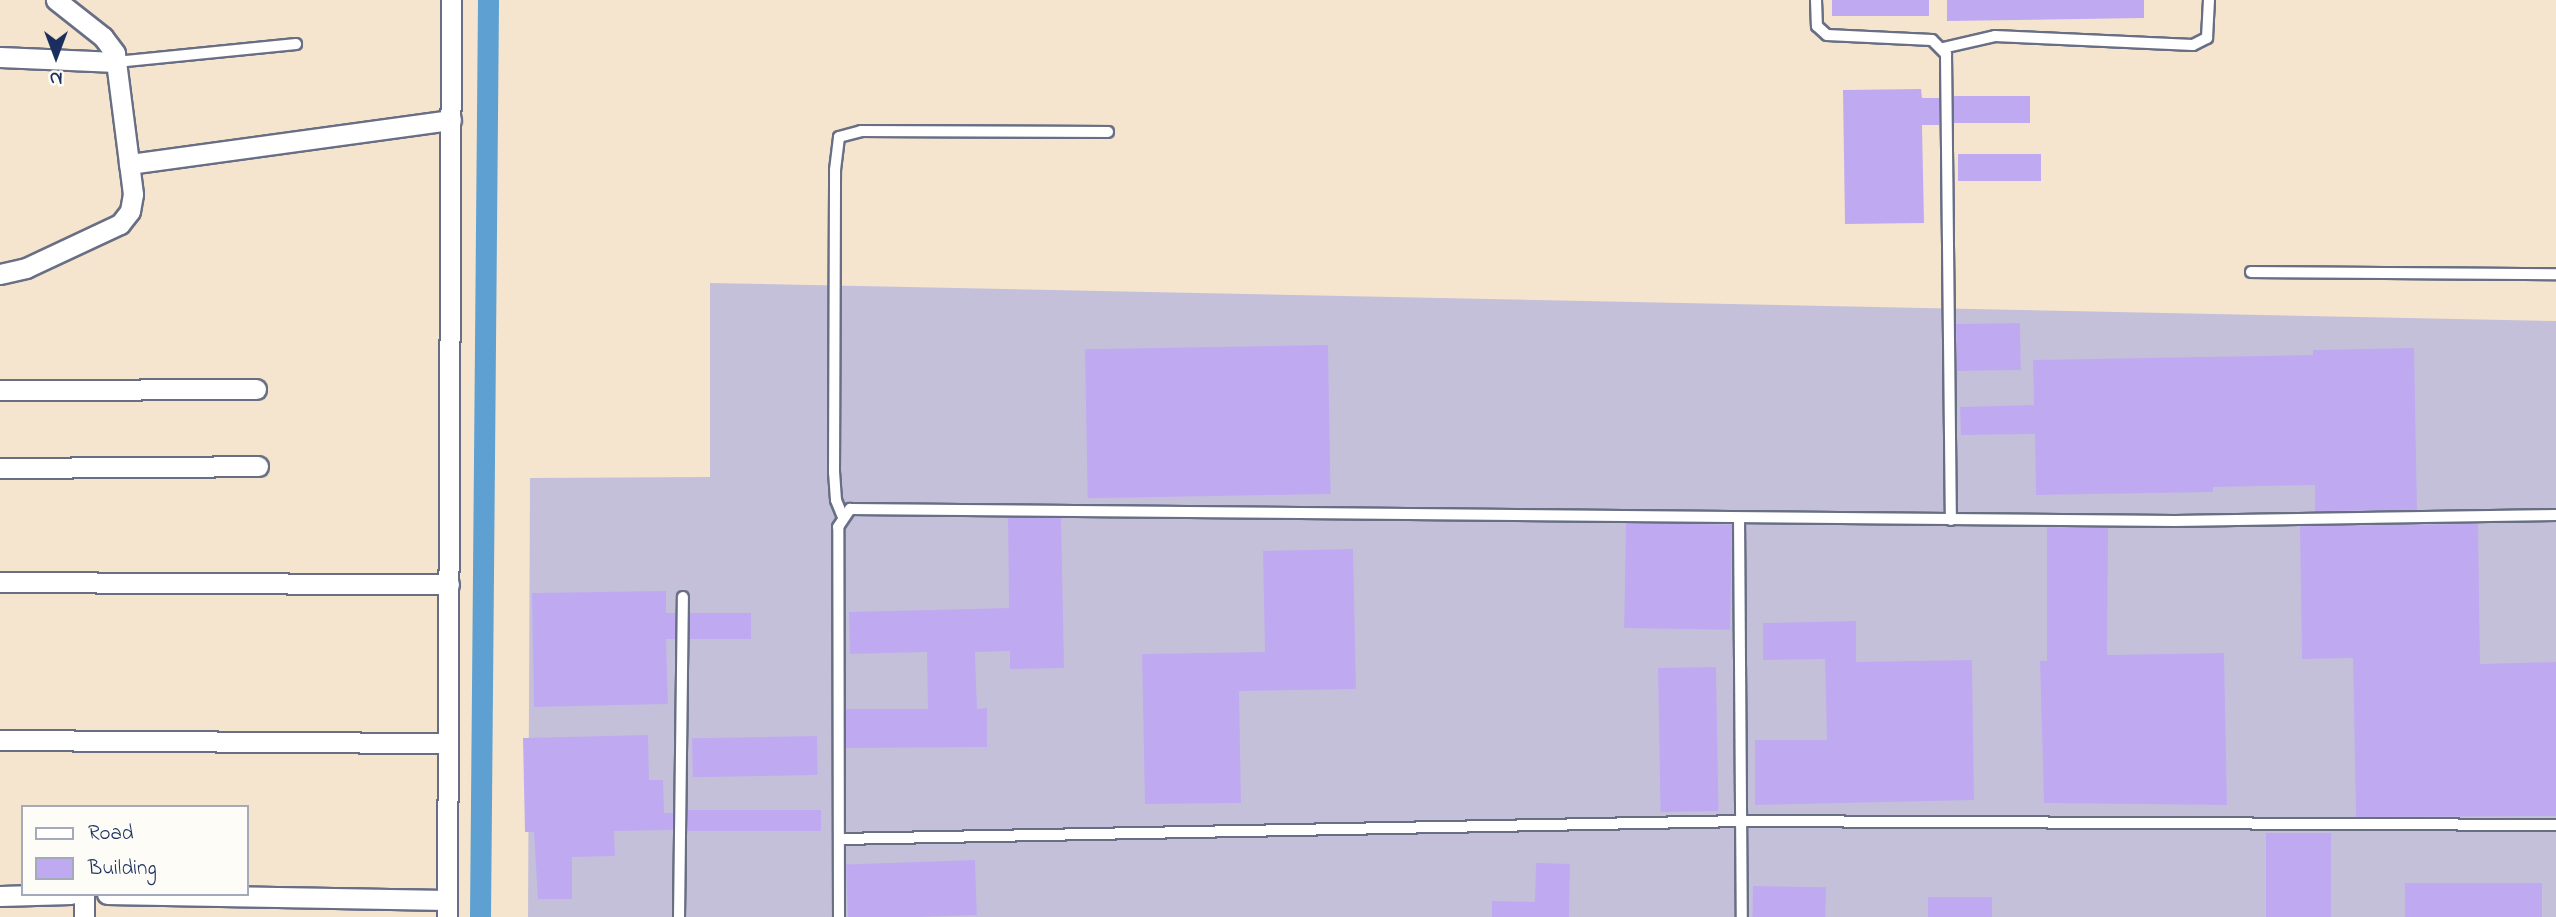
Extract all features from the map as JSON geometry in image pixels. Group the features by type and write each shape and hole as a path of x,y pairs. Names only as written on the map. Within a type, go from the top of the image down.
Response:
{"street":[{"path":"0,274 26,268 120,224 130,211 133,194 116,62 103,37 57,0"},
{"path":"156,896 447,908 451,0"},
{"path":"0,57 116,62"},
{"path":"130,164 450,120"},
{"path":"0,390 256,389"},
{"path":"0,468 258,466"},
{"path":"0,582 449,584"},
{"path":"0,740 448,743"},
{"path":"0,896 21,895"},
{"path":"84,896 84,917"}],"lane":[{"path":"1816,0 1817,26 1827,35 1932,40 1944,48 1995,36 2193,45 2207,38 2209,0"},
{"path":"116,62 296,44"},
{"path":"1944,48 1951,520"},
{"path":"839,917 838,527 842,515 836,500 834,472 835,170 839,137 861,131 1108,132"},
{"path":"2251,271 2556,274"},
{"path":"842,515 859,507 1951,520 2556,515"},
{"path":"1739,518 1742,917"},
{"path":"679,917 683,597"},
{"path":"839,839 1741,821 2556,825"}],"shaded area":[{"path":"710,283 2556,321 2556,917 528,917 530,478 710,477"}],"building":[{"path":"1832,0 1929,0 1929,16 1832,16"},
{"path":"1947,0 2144,0 2144,18 1947,21"},
{"path":"1921,89 1922,98 1939,98 1939,125 1922,125 1924,223 1845,224 1843,90"},
{"path":"1954,96 2030,96 2030,123 1954,123"},
{"path":"1958,154 2041,154 2041,181 1958,181"},
{"path":"2020,323 2021,370 1957,371 1956,324"},
{"path":"1328,345 1331,494 1088,498 1085,349"},
{"path":"2414,348 2417,510 2315,511 2315,485 2213,487 2213,492 2036,495 2035,434 1961,435 1960,407 2034,405 2033,360 2313,355 2313,350"},
{"path":"1008,518 1061,518 1064,668 1010,669 1010,651 975,652 977,709 987,708 987,747 846,748 846,709 928,709 927,652 850,654 849,612 1009,608"},
{"path":"1626,523 1732,525 1730,630 1624,628"},
{"path":"2478,524 2480,664 2556,662 2556,816 2356,817 2353,658 2302,659 2300,526"},
{"path":"2047,527 2108,528 2107,655 2224,653 2227,805 2044,803 2040,661 2047,661"},
{"path":"1353,549 1356,689 1239,691 1241,803 1145,804 1142,654 1265,652 1263,551"},
{"path":"666,591 666,613 675,613 675,639 666,639 668,704 534,707 532,593"},
{"path":"690,613 751,613 751,639 690,639"},
{"path":"1856,621 1856,662 1972,660 1974,800 1755,805 1755,740 1827,740 1825,659 1763,660 1763,623"},
{"path":"1716,667 1719,811 1661,812 1658,668"},
{"path":"648,735 649,780 663,780 664,813 673,813 673,830 614,831 615,856 572,857 572,899 538,899 534,832 525,832 523,738"},
{"path":"817,736 818,775 693,777 692,738"},
{"path":"688,810 821,810 821,831 688,831"},
{"path":"2266,833 2331,833 2331,917 2266,917"},
{"path":"975,860 977,915 848,917 846,865"},
{"path":"1536,863 1570,864 1569,917 1492,917 1492,901 1535,902"},
{"path":"2405,883 2542,883 2542,917 2405,917"},
{"path":"1753,886 1826,887 1825,917 1752,917"},
{"path":"1928,897 1992,897 1992,917 1928,917"}],"waterway":[{"path":"480,917 488,0"}]}
